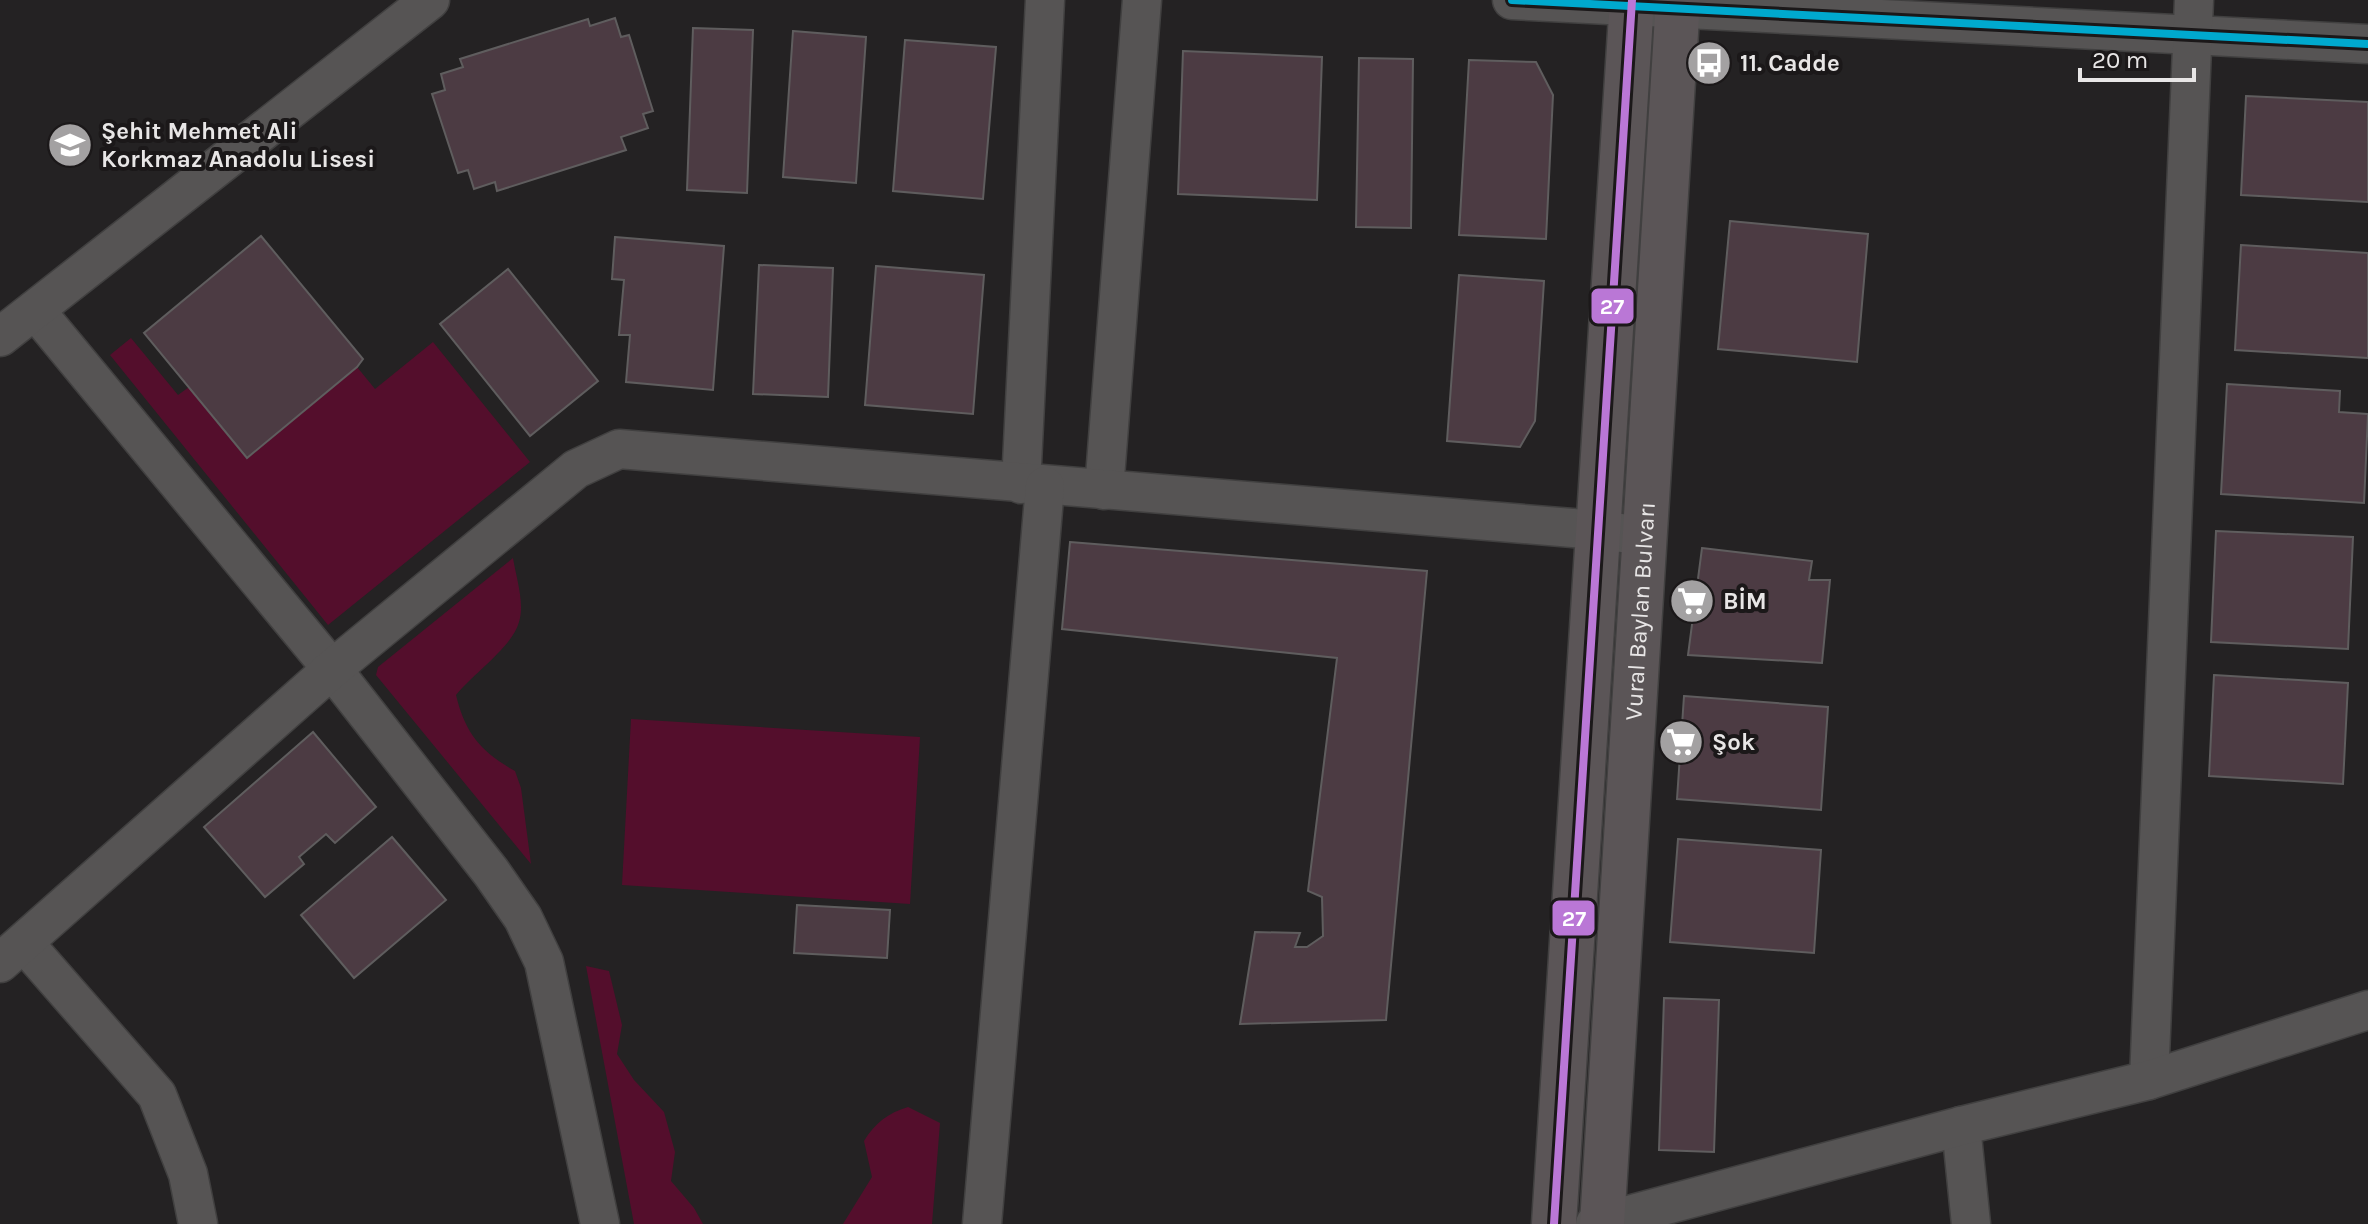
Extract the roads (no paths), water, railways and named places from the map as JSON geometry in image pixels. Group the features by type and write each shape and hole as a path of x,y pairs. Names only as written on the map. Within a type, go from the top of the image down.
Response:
{"main road":[{"name":"Vural Baylan Bulvarı","path":"1554,1224 1632,3"},
{"name":"Vural Baylan Bulvarı","path":"1600,1223 1678,4"}],"street":[{"path":"430,0 11,324 332,669 491,872 523,918 544,962 600,1224"},
{"path":"982,1224 1033,485 1045,0"},
{"path":"1104,490 1142,0"},
{"path":"1512,0 2193,18 2368,44"},
{"path":"2149,1080 2193,18"},
{"path":"198,1224 188,1174 157,1095 12,953 332,669 576,469 619,449 1646,536"},
{"path":"1600,1223 1961,1126 2149,1080 2368,1010"},
{"path":"1961,1126 1971,1224"}],"place":[{"name":"11. Cadde","path":"1709,63"},
{"name":"Şehit Mehmet Ali Korkmaz Anadolu Lisesi","path":"70,145"},
{"name":"BİM","path":"1692,601"},
{"name":"Şok","path":"1681,742"}]}
